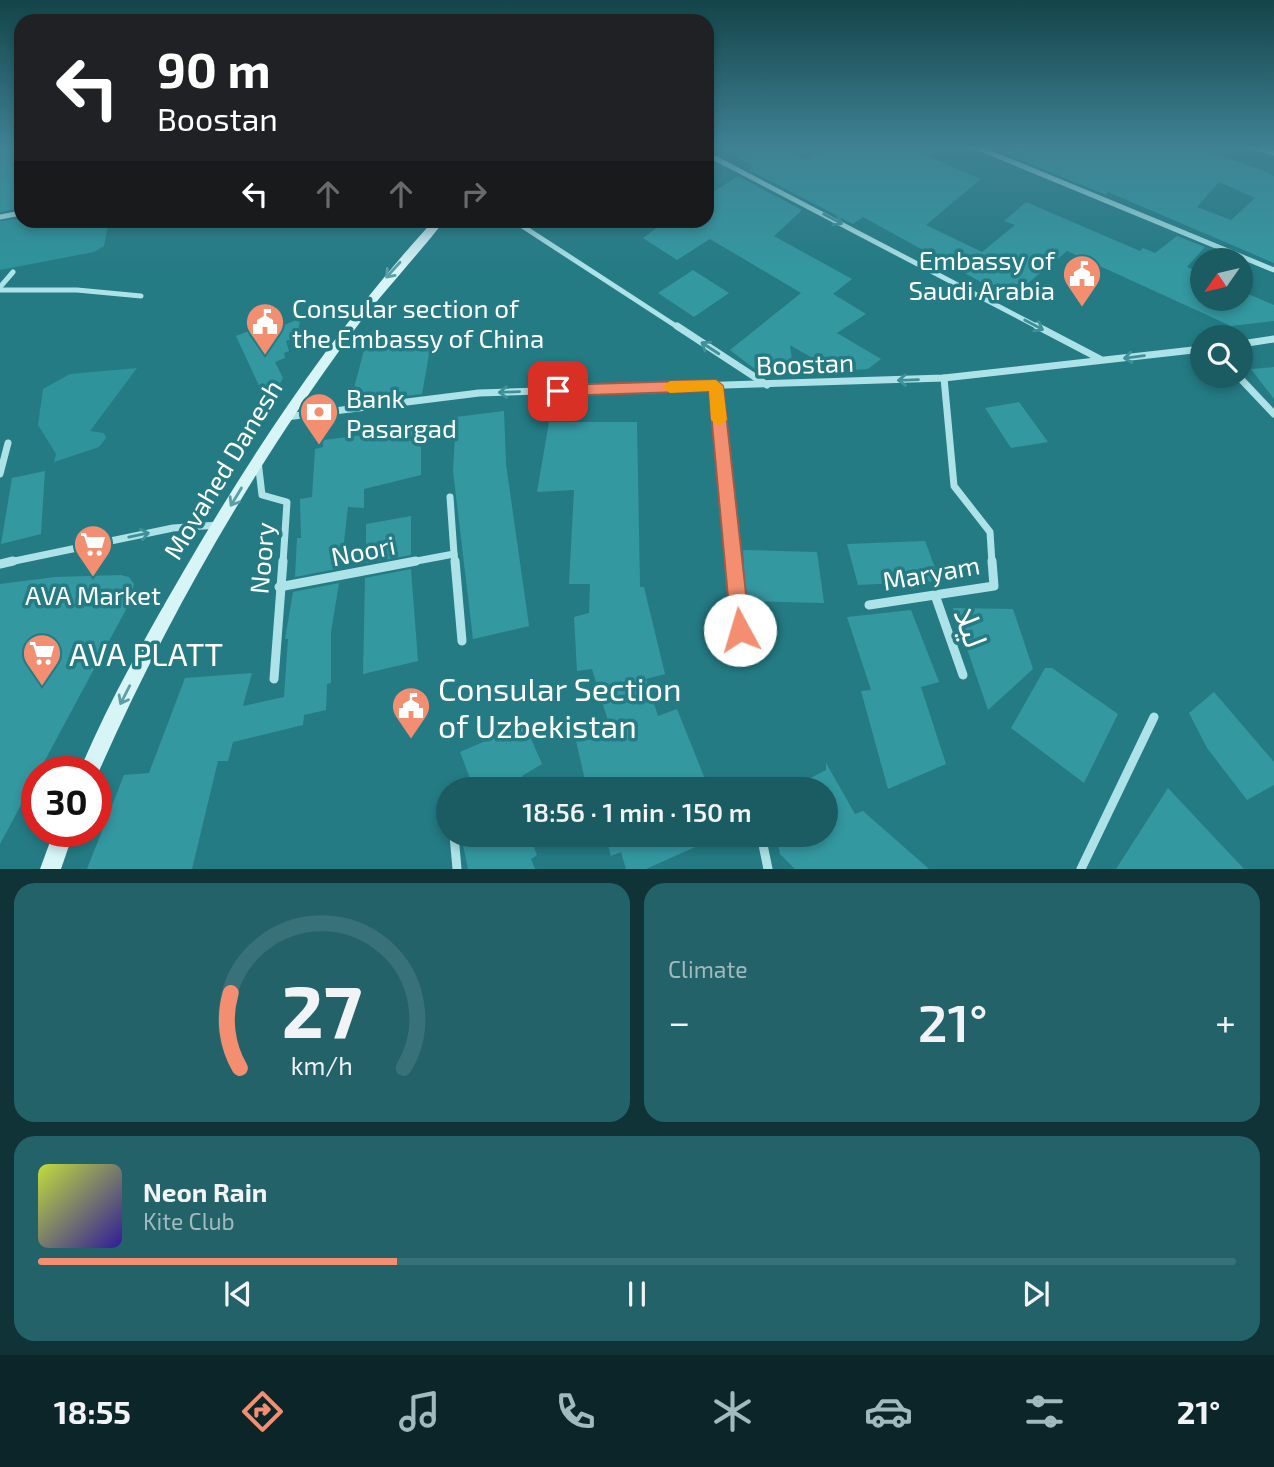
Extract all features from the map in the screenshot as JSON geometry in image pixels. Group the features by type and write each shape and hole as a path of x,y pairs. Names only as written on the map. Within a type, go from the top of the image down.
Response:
{"main road":[{"name":"Movahed Danesh","path":"97,756 153,638 283,418 368,299 433,228"},
{"path":"50,869 58,847"}],"street":[{"path":"771,188 1102,360"},
{"path":"1074,188 1274,270"},
{"path":"525,228 767,386"},
{"path":"0,289 13,272"},
{"path":"0,289 77,290 141,296"},
{"path":"1253,342 1274,339"},
{"name":"Boostan","path":"283,418 479,393 767,386 944,378 1190,350"},
{"name":"Maryam","path":"869,604 994,586 990,532 954,486 944,378"},
{"path":"716,386 740,630"},
{"path":"1249,388 1274,414"},
{"path":"0,474 8,443"},
{"name":"Noory","path":"258,460 262,495 287,502 274,679"},
{"path":"450,496 462,641"},
{"path":"0,564 173,528 219,525"},
{"name":"Noori","path":"279,587 454,554"},
{"name":"لیلا","path":"935,595 963,675"},
{"path":"1081,869 1154,717"},
{"path":"455,847 457,869"},
{"path":"763,847 768,869"}],"green space":[{"path":"14,219 14,228 108,228 104,246 94,252 0,270 0,221"},
{"path":"137,368 90,431 104,433 106,438 99,447 54,462 56,454 38,425 43,389 70,374"}],"building":[{"path":"0,188 14,188 14,209 0,212"},
{"path":"720,188 760,188 802,210 774,236 852,279 833,294 866,314 837,333 881,359 868,369 838,371 817,356 814,359 790,345 794,374 760,373 730,350 801,293 710,239 677,260 643,238 656,228 714,228 714,191"},
{"path":"783,188 971,188 926,225 982,252 1015,225 1004,221 1026,202 1140,251 1143,248 1155,253 1177,236 1205,247 1190,248 1190,264 1187,267 1190,268 1190,307 1067,251 1010,298 863,217 853,224"},
{"path":"1088,188 1214,188 1197,207 1231,220 1255,198 1231,188 1274,188 1274,263 1253,254 1253,248 1239,248 1108,192 1106,195"},
{"path":"693,270 729,293 694,317 658,293"},
{"path":"1253,296 1274,305 1274,321 1229,325 1200,312 1253,312"},
{"path":"301,318 296,337 286,341 289,351 284,353 285,358 275,362 283,378 268,405 236,336 277,320 282,326"},
{"path":"431,343 422,394 362,401 352,396 365,346"},
{"path":"1274,367 1274,399 1253,372 1253,369"},
{"path":"1019,402 1048,442 1011,448 985,408"},
{"path":"504,411 506,464 529,626 473,639 453,471 456,417"},
{"path":"549,422 637,422 640,587 644,587 665,674 646,679 658,716 677,709 704,777 584,777 576,741 613,737 592,669 577,671 574,617 589,613 590,584 569,584 574,490 537,492"},
{"path":"421,423 421,475 364,489 364,508 348,507 341,568 295,577 297,538 301,538 300,499 312,497 315,449 323,447 323,440 380,433 380,430"},
{"path":"45,471 41,534 1,544 12,478"},
{"path":"411,516 411,555 366,563 366,524"},
{"path":"925,541 940,581 858,585 847,544"},
{"path":"743,550 817,552 824,603 746,601"},
{"path":"411,569 418,661 363,674 365,578"},
{"name":"AVA PLATT","path":"121,575 129,577 134,584 130,602 47,756 21,756 21,805 0,844 0,584 55,577"},
{"path":"339,583 331,632 331,683 327,684 326,710 304,715 303,725 233,742 228,761 218,761 192,869 87,869 96,847 112,847 112,805 124,775 149,773 185,678 252,673 243,706 284,697 288,639 285,639 293,592"},
{"path":"953,608 1013,609 1033,669 988,710"},
{"path":"911,610 939,682 921,687 946,764 888,789 861,691 871,690 847,617"},
{"path":"1045,668 1052,668 1118,714 1084,783 1011,728"},
{"path":"1214,692 1274,762 1274,785 1247,800 1207,748 1189,713"},
{"path":"522,718 542,764 522,777 469,777 460,752 511,730"},
{"path":"826,763 834,777 812,777 826,770"},
{"path":"838,784 855,814 863,811 929,869 795,869 780,854 779,847 838,847"},
{"path":"1168,788 1244,869 1116,869"},
{"path":"463,847 534,847 537,855 531,859 535,869 468,869"},
{"path":"608,847 695,847 646,869 626,869 621,852 611,856"}],"slow traffic":[{"path":"670,387 716,386 719,420"}],"place":[{"name":"Embassy of Saudi Arabia","path":"1082,308"},
{"name":"Consular section of the Embassy of China","path":"265,356"},
{"name":"Bank Pasargad","path":"319,446"},
{"name":"AVA Market","path":"93,578"},
{"name":"AVA PLATT","path":"42,687"},
{"name":"Consular Section of Uzbekistan","path":"411,740"}],"route":[{"path":"558,391 716,386 740,630"}]}
